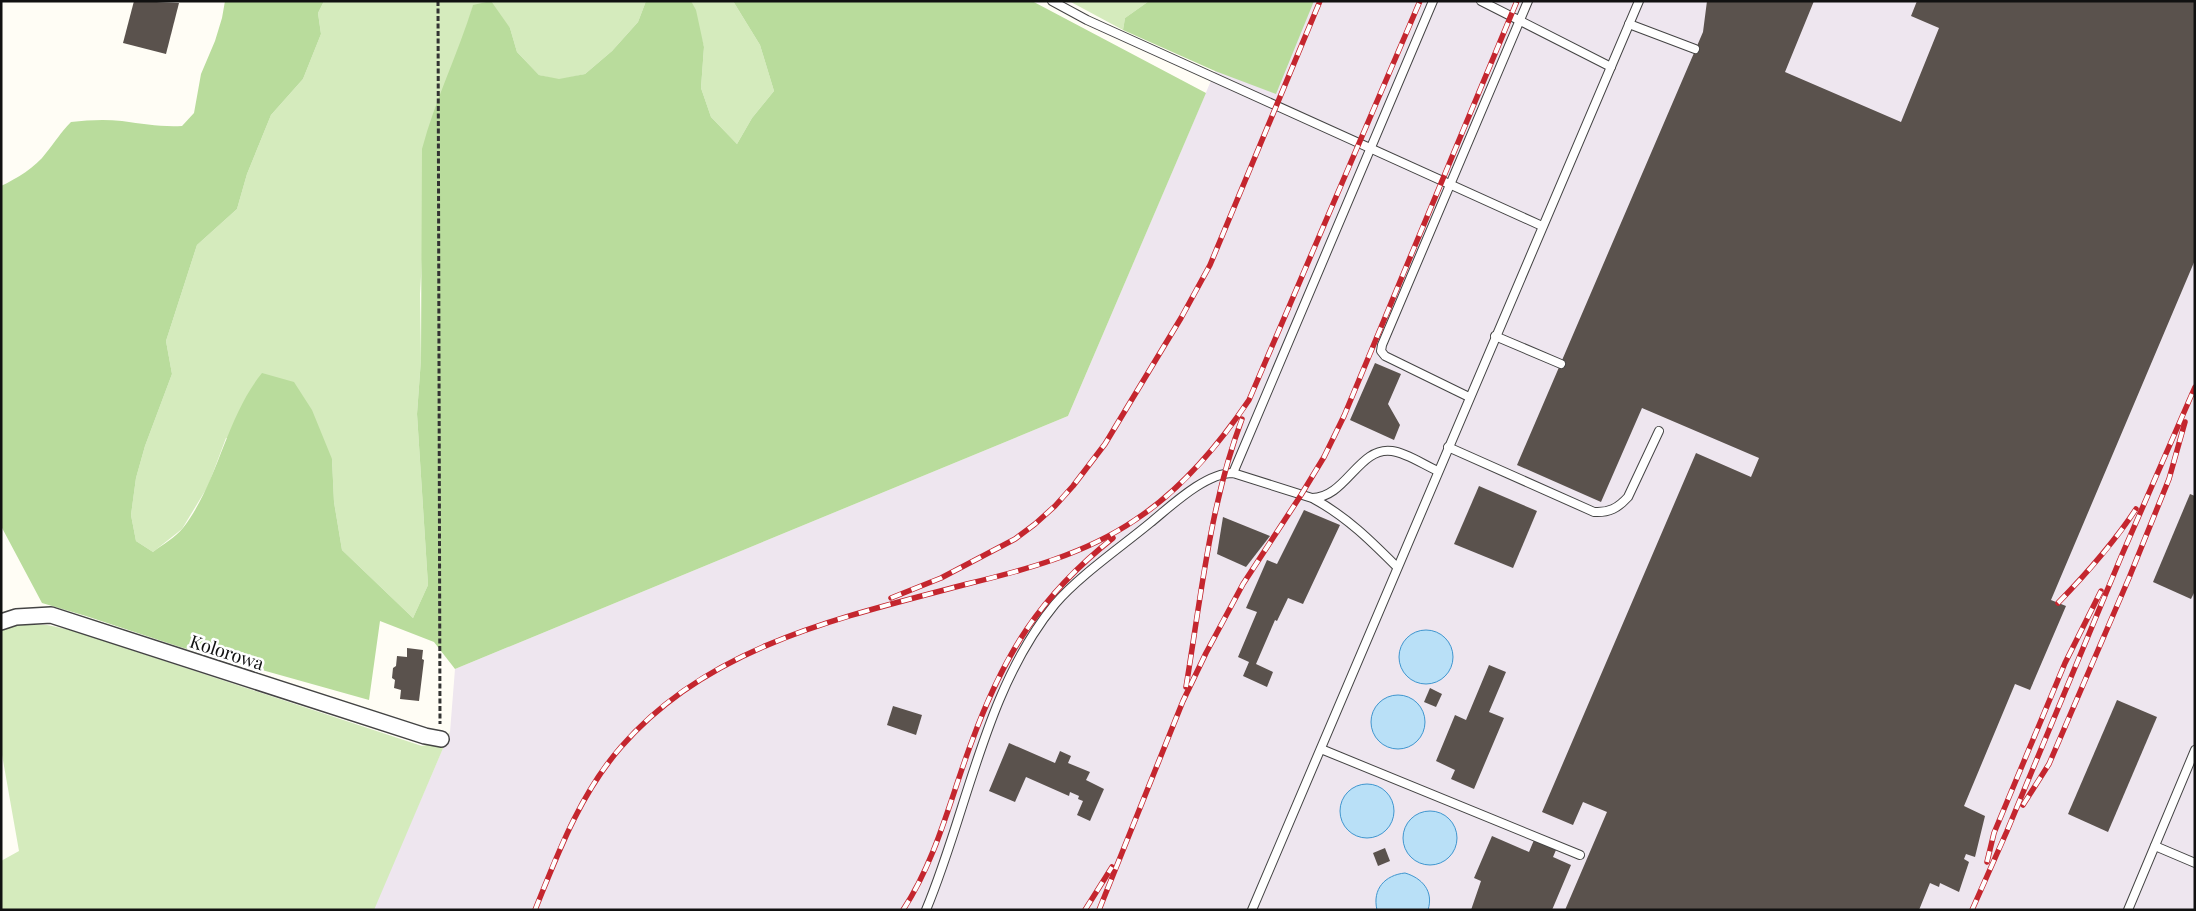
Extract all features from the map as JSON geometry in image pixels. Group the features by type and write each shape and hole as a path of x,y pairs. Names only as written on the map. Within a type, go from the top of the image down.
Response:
{"street":[{"name":"Kolorowa","path":"1,622 16,616 51,615 425,736 440,739"}],"lane":[{"path":"1052,1 1087,20 1542,226"},
{"path":"1233,473 1433,1"},
{"path":"1481,1 1519,22 1611,67"},
{"path":"1469,397 1385,356 1381,351 1528,1"},
{"path":"1252,910 1639,1"},
{"path":"1629,24 1695,49"},
{"path":"1495,336 1561,364"},
{"path":"1448,447 1594,512 1603,512 1620,506 1628,498 1659,431"},
{"path":"1312,498 1322,498 1335,490 1368,457 1378,452 1397,452 1438,471"},
{"path":"926,910 942,872 979,756 1004,691 1023,652 1038,628 1067,592 1177,501 1217,476 1224,473 1233,473 1312,498 1335,511 1351,522 1397,567"},
{"path":"1321,749 1580,855"},
{"path":"2128,910 2195,750"},
{"path":"2155,846 2195,863"}],"path":[{"path":"438,1 440,739"}],"shaded area":[{"path":"1245,1 2195,1 2195,910 373,910 450,732 455,669 1068,416"}],"green space":[{"path":"225,1 324,1 318,13 321,34 303,79 271,115 247,174 237,209 197,245 166,341 172,374 145,446 136,478 131,515 136,541 153,552 173,538 183,528 205,490 239,410 249,391 262,373 294,382 312,410 332,459 334,502 342,550 413,618 428,585 417,414 421,359 422,149 433,113 473,5 491,1 510,28 517,52 539,75 559,79 585,74 612,51 638,22 646,1 691,1 696,10 704,47 701,88 711,117 737,144 752,118 774,91 760,45 733,1 1032,1 1206,93 1068,416 455,669 434,642 380,621 369,700 180,647 42,603 1,526 1,186 37,163 71,122 109,120 159,126 182,126 194,113 201,74 215,41"},
{"path":"324,1 646,1 638,22 612,51 585,74 559,80 539,75 517,52 510,28 473,6 464,36 423,242 420,294 421,359 417,414 428,585 413,618 342,550 334,502 332,459 226,438 208,486 182,529 153,552 136,541 131,515 136,478 145,446 172,374 166,341 197,245 237,209 247,174 271,115 303,79 321,34 318,13"},
{"path":"691,1 733,1 760,45 774,91 752,118 737,144 711,117 701,88 704,47"},
{"path":"1069,1 1149,1 1125,18 1123,30"},
{"path":"1149,1 1314,1 1276,94 1215,71 1123,30 1125,18"},
{"path":"19,624 47,625 71,630 422,746 441,742 450,732 374,910 1,910 1,861 19,851 1,749 1,630"}],"water":[{"path":"1421,630 1431,630 1441,634 1449,642 1453,657 1449,672 1441,680 1431,684 1421,684 1411,680 1403,672 1399,662 1399,652 1403,642 1411,634"},
{"path":"1393,695 1403,695 1413,699 1421,707 1425,722 1421,737 1413,745 1403,749 1393,749 1383,745 1375,737 1371,727 1371,717 1375,707 1383,699"},
{"path":"1362,784 1372,784 1382,788 1390,796 1394,811 1390,826 1382,834 1372,838 1362,838 1352,834 1344,826 1340,816 1340,806 1344,796 1352,788"},
{"path":"1425,811 1435,811 1445,815 1453,823 1457,838 1453,853 1445,861 1435,865 1425,865 1415,861 1407,853 1403,843 1403,833 1407,823 1415,815"},
{"path":"1405,873 1417,878 1425,886 1429,897 1428,910 1377,910 1376,896 1382,884 1391,877"}],"building":[{"path":"134,1 179,3 166,54 123,43"},
{"path":"1707,1 1814,1 1785,72 1901,122 1939,28 1911,16 1917,1 2195,1 2195,260 2051,600 2066,606 2030,690 2015,684 1964,806 1985,816 1975,857 1966,854 1964,859 1969,862 1959,892 1940,883 1939,887 1930,883 1919,910 1565,910 1607,812 1583,802 1573,825 1542,812 1696,453 1751,477 1759,458 1642,408 1601,502 1517,465 1703,32"},
{"path":"1375,363 1401,374 1388,404 1400,425 1394,440 1350,420"},
{"path":"1479,486 1537,511 1513,568 1454,544"},
{"path":"2190,494 2195,496 2195,591 2191,599 2153,582"},
{"path":"1304,510 1340,525 1303,604 1288,598 1277,621 1275,620 1256,664 1273,672 1267,687 1243,676 1249,662 1238,657 1257,612 1246,608 1267,560 1277,564"},
{"path":"1223,517 1270,536 1246,567 1217,554"},
{"path":"407,648 423,650 422,659 424,660 419,701 400,699 401,690 394,688 393,668 396,666 397,656 407,657"},
{"path":"1489,665 1506,672 1489,712 1504,718 1474,789 1451,779 1455,770 1436,761 1455,715 1466,720"},
{"path":"1430,688 1442,694 1436,707 1424,702"},
{"path":"2117,700 2157,717 2108,832 2068,814"},
{"path":"893,706 922,715 916,735 887,725"},
{"path":"1009,743 1055,763 1060,751 1071,756 1068,763 1090,772 1086,780 1104,789 1090,821 1077,815 1083,801 1078,799 1079,796 1070,792 1069,796 1026,777 1015,802 989,791"},
{"path":"1492,836 1529,852 1534,840 1556,850 1553,857 1571,865 1552,910 1471,910 1481,881 1474,878"},
{"path":"1385,848 1390,861 1378,866 1373,853"}],"railway":[{"path":"891,598 941,578 1015,539 1055,506 1105,444 1181,318 1210,265 1320,1"},
{"path":"535,910 571,825 606,765 656,712 695,683 736,659 826,623 1011,573 1075,552 1116,532 1135,520 1184,481 1225,434 1249,400 1420,1"},
{"path":"1099,910 1183,701 1206,653 1243,584 1324,457 1344,416 1517,1"},
{"path":"1972,910 2195,387"},
{"path":"1186,687 1214,517 1231,451 1242,419"},
{"path":"2023,805 2049,764 2129,578 2169,479 2185,422"},
{"path":"2058,603 2099,558 2136,509"},
{"path":"903,910 915,890 934,849 984,710 1011,654 1027,629 1065,582 1113,538"},
{"path":"1987,862 1994,833 2065,663 2101,591"},
{"path":"1085,910 1112,867"}]}
